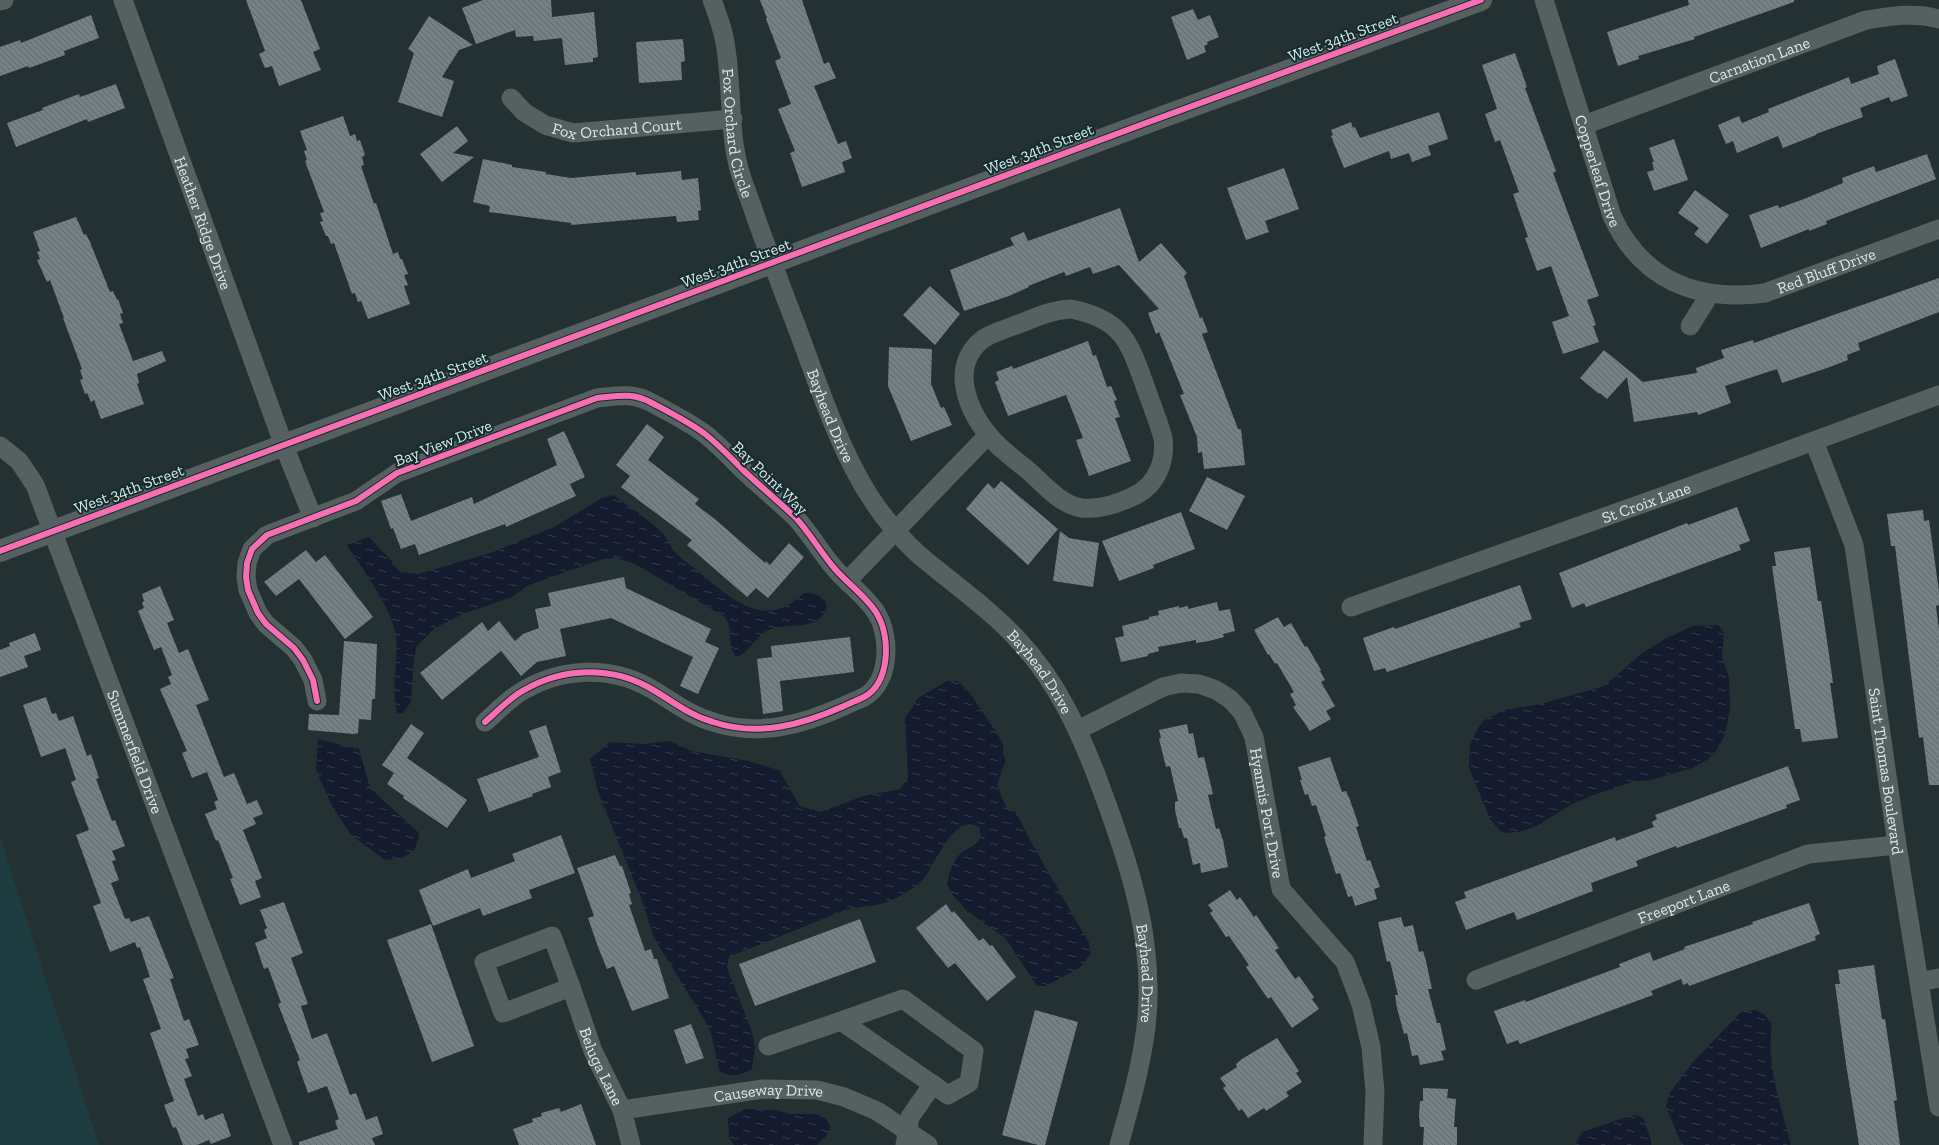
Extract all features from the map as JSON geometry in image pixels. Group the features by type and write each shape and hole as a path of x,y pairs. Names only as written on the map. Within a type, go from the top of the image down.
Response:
{"street":[{"path":"0,2 4,0"},
{"name":"Heather Ridge Drive","path":"123,0 284,446"},
{"name":"Fox Orchard Circle","path":"712,0 726,45 732,119 740,171 772,264"},
{"name":"West 34th Street","path":"0,551 772,264 1146,123 1482,0"},
{"name":"Copperleaf Drive","path":"1544,0 1584,125 1608,207 1617,227 1630,247 1645,262 1664,276 1692,290 1710,294"},
{"name":"Carnation Lane","path":"1584,125 1866,20 1893,15 1921,15 1939,19"},
{"name":"Fox Orchard Court","path":"511,98 524,112 545,125 573,132 732,119"},
{"name":"Red Bluff Drive","path":"1710,294 1741,296 1765,293 1939,229"},
{"name":"Bayhead Drive","path":"772,264 844,447 863,486 897,531 919,554 980,603 1019,640 1057,690 1078,730 1130,868 1139,902 1145,945 1147,999 1144,1043 1137,1077 1119,1145"},
{"path":"1690,326 1710,294"},
{"path":"1071,309 1089,313 1106,320 1126,340 1134,357 1156,417 1164,447 1162,463 1155,478 1144,490 1130,498 1094,509 1077,507 1067,503 1002,449 988,435 976,417 967,398 963,382 965,366 977,344 998,331 1052,311 1071,309"},
{"name":"Bay View Drive","path":"317,701 312,680 303,660 294,648 260,616 248,590 245,570 252,549 267,535 356,501 397,473 597,398 611,395 632,396 652,403 704,434"},
{"name":"St Croix Lane","path":"1351,607 1939,395"},
{"name":"Bay Point Way","path":"486,722 525,689 560,676 595,672 631,679 647,686 681,708 706,720 723,725 750,729 768,729 796,724 822,716 863,698 871,692 881,676 884,666 886,643 880,618 872,606 825,556 794,517 704,434"},
{"path":"847,581 897,531 988,435"},
{"name":"Saint Thomas Boulevard","path":"1814,441 1854,545 1897,845 1939,1107"},
{"name":"Summerfield Drive","path":"0,446 19,461 34,481 51,531 283,1145"},
{"path":"284,446 313,518"},
{"name":"Hyannis Port Drive","path":"1078,730 1164,686 1181,684 1198,684 1220,692 1230,699 1242,712 1254,737 1281,889 1344,962 1361,1004 1371,1047 1375,1092 1373,1145"},
{"name":"Freeport Lane","path":"1476,980 1808,854 1897,845"},
{"name":"Beluga Lane","path":"571,987 503,1013 484,962 552,936 571,987 593,1051 622,1110 631,1145"},
{"path":"1919,982 1939,978"},
{"path":"768,1046 902,999 974,1051 969,1083 948,1095 841,1021"},
{"path":"906,1138 910,1117 933,1084"},
{"name":"Causeway Drive","path":"622,1110 763,1089 817,1090 852,1100 877,1111 906,1138 928,1145"}],"shaded area":[{"path":"0,837 99,1145 0,1145"}],"water":[{"path":"614,495 647,519 659,530 681,558 740,603 765,611 777,609 790,604 804,593 809,593 822,598 827,606 826,610 817,620 810,623 779,627 765,632 748,649 736,657 731,648 729,627 725,617 635,564 616,558 603,559 529,585 512,597 463,614 435,628 417,646 414,658 411,702 403,713 397,714 394,694 397,647 394,626 383,602 347,545 369,537 400,572 418,574 493,552 554,527 602,498"},
{"path":"1717,625 1724,633 1722,657 1729,677 1730,709 1725,735 1717,750 1707,760 1692,768 1651,780 1632,782 1591,796 1572,804 1537,826 1519,832 1505,833 1500,831 1490,819 1469,768 1470,745 1483,721 1504,710 1540,704 1604,686 1640,655 1664,639 1693,626"},
{"path":"947,681 958,681 970,693 1003,744 1003,753 1006,760 997,785 1008,811 1016,812 1030,840 1089,943 1091,953 1081,967 1046,986 1037,986 1005,938 967,911 952,894 947,884 954,861 959,855 978,842 980,838 979,827 970,824 962,826 954,832 947,841 925,877 912,888 891,901 878,905 845,910 729,957 727,968 752,1032 755,1047 752,1069 736,1075 723,1073 719,1070 711,1033 705,1021 653,936 643,903 598,792 590,759 610,742 643,744 670,741 692,751 748,761 779,770 800,806 821,812 863,796 900,789 908,778 905,718 918,698"},
{"path":"318,739 359,749 370,788 418,832 419,836 414,851 402,858 385,860 351,835 333,808 316,770"},
{"path":"1756,1010 1764,1014 1772,1024 1771,1055 1773,1070 1791,1145 1682,1145 1666,1107 1669,1094 1693,1062 1741,1012"},
{"path":"746,1109 777,1110 789,1114 817,1114 825,1117 831,1127 827,1135 817,1145 734,1145 729,1137 728,1118"},
{"path":"1632,1115 1643,1117 1651,1140 1651,1145 1575,1145 1582,1132"}],"building":[{"path":"246,0 301,0 320,49 313,52 321,70 279,86 272,66 265,68 259,54 265,51"},
{"path":"483,0 551,0 552,17 594,12 598,57 593,58 593,62 565,65 562,38 534,41 533,36 516,37 515,30 476,44 462,8"},
{"path":"760,0 802,0 824,64 829,62 836,78 814,86 838,144 846,141 852,158 842,162 845,172 802,187 790,153 795,151 778,109 791,104 775,61 781,58"},
{"path":"1688,0 1794,0 1794,2 1694,37 1695,39 1638,56 1639,59 1618,66 1607,32 1689,5"},
{"path":"1193,9 1198,20 1210,15 1219,37 1207,42 1208,44 1204,46 1206,52 1187,60 1171,17"},
{"path":"91,15 99,38 64,51 65,55 29,68 28,66 0,76 0,47 20,40 21,43"},
{"path":"429,16 473,45 459,50 442,77 454,81 442,117 398,102 414,53 408,49"},
{"path":"683,39 685,61 681,62 682,80 639,83 636,42"},
{"path":"1515,53 1527,87 1525,88 1556,171 1553,173 1599,296 1587,300 1596,325 1593,326 1599,342 1563,354 1552,322 1569,316 1551,266 1537,271 1525,238 1528,237 1513,194 1519,192 1500,140 1495,142 1485,114 1497,109 1482,65"},
{"path":"1895,59 1908,96 1891,102 1889,97 1860,108 1863,117 1783,148 1778,136 1737,153 1733,141 1726,144 1718,125 1739,116 1742,123 1769,112 1768,109 1849,77 1851,84 1879,74 1877,66"},
{"path":"116,84 125,108 88,122 87,119 16,147 7,123 43,110 42,108 79,94 80,97"},
{"path":"1439,112 1448,139 1428,146 1431,155 1412,162 1409,153 1391,159 1389,151 1344,168 1331,136 1333,135 1331,130 1351,122 1360,138"},
{"path":"343,116 350,136 355,134 357,141 360,140 365,155 362,157 364,165 361,166 374,204 376,203 393,254 398,252 408,274 404,275 408,285 404,286 410,304 368,319 361,301 358,302 355,293 352,294 334,243 331,244 320,222 323,221 320,213 324,212 305,161 307,160 304,151 307,150 300,131"},
{"path":"457,126 468,141 453,153 474,157 442,182 420,154"},
{"path":"1674,139 1688,180 1654,191 1647,172 1654,170 1652,162 1654,162 1649,148"},
{"path":"1927,154 1936,179 1826,221 1827,224 1809,231 1809,229 1761,248 1749,215 1778,205 1779,208 1804,199 1843,183 1842,178 1874,166 1876,172"},
{"path":"483,159 512,165 512,167 546,172 546,174 571,178 636,172 636,175 681,171 682,180 698,178 701,210 698,211 699,220 677,222 676,216 571,225 571,223 489,212 490,206 473,202"},
{"path":"1284,168 1299,209 1265,221 1269,232 1246,240 1227,188"},
{"path":"1695,190 1729,215 1707,244 1694,234 1699,228 1678,213"},
{"path":"1120,208 1139,262 1161,243 1187,273 1184,276 1200,318 1202,317 1208,332 1202,334 1238,429 1241,429 1245,465 1204,469 1202,452 1198,453 1197,437 1180,395 1184,394 1159,332 1156,334 1148,313 1159,309 1119,265 1093,274 1090,267 1066,276 1064,272 1028,286 1029,287 1009,296 964,311 950,270 1014,245 1010,238 1024,232 1028,241"},
{"path":"76,217 84,235 86,234 90,242 110,292 113,291 117,300 118,299 123,313 120,314 123,323 119,324 133,361 162,351 166,361 137,374 139,383 137,384 144,404 101,419 94,400 91,402 87,393 85,394 80,380 83,379 80,370 82,369 50,280 47,282 37,260 40,259 37,252 40,251 33,232"},
{"path":"1939,278 1939,312 1858,343 1860,350 1847,355 1848,360 1827,368 1782,383 1777,369 1725,386 1731,403 1698,415 1697,412 1634,422 1627,377 1607,399 1580,378 1604,350 1643,382 1697,373 1696,368 1724,358 1721,350 1753,340 1754,343"},
{"path":"930,286 960,314 935,345 903,315"},
{"path":"1088,341 1093,356 1096,355 1107,387 1111,386 1117,400 1114,401 1120,417 1115,418 1131,461 1089,476 1076,440 1083,438 1066,395 1008,416 995,382 999,380 996,372 1012,366 1013,369"},
{"path":"889,347 932,349 931,384 941,408 944,407 952,425 911,441 888,386"},
{"path":"647,424 664,437 648,460 699,499 695,504 716,520 765,563 766,561 770,565 789,543 804,557 768,598 756,588 747,597 687,545 692,540 621,487 630,476 616,465"},
{"path":"564,431 585,477 570,484 576,496 506,527 505,524 419,555 415,544 401,549 393,528 391,529 381,501 401,494 411,521 472,497 474,504 557,465 547,439"},
{"path":"1207,477 1245,496 1227,530 1189,511"},
{"path":"1001,481 1058,529 1028,565 966,509 988,483 994,489"},
{"path":"1737,507 1750,541 1739,545 1741,550 1586,607 1584,603 1572,608 1559,573 1687,523 1688,525"},
{"path":"1923,510 1924,521 1929,520 1939,591 1939,605 1936,606 1939,630 1939,785 1929,785 1923,737 1919,738 1895,546 1891,546 1887,514"},
{"path":"1181,512 1195,549 1153,565 1154,568 1119,581 1102,541"},
{"path":"1060,531 1069,538 1099,543 1093,587 1053,581"},
{"path":"1810,547 1818,601 1821,601 1829,654 1833,683 1830,683 1838,738 1802,742 1800,729 1795,729 1772,566 1776,566 1774,552"},
{"path":"306,550 316,562 325,555 373,617 345,639 299,579 276,596 264,582"},
{"path":"624,577 626,588 711,629 705,642 719,648 698,694 680,686 693,657 611,618 560,629 566,656 537,662 521,676 501,651 442,700 420,673 482,622 488,631 499,621 515,641 523,634 539,628 535,609 551,606 548,593"},
{"path":"1520,585 1532,619 1519,623 1521,627 1387,672 1385,668 1374,671 1363,638 1394,627 1395,629"},
{"path":"160,586 174,620 167,623 179,653 188,649 209,700 196,705 224,777 234,773 247,804 257,800 263,814 253,818 256,824 243,830 262,878 255,881 261,897 240,905 230,879 233,878 218,840 216,841 205,814 217,809 214,802 218,800 207,772 192,778 182,753 187,751 160,689 171,684 168,677 172,675 161,647 154,650 138,611 144,608 142,603 144,601 142,594"},
{"path":"1217,602 1219,611 1230,609 1235,631 1223,634 1224,637 1209,641 1196,643 1196,640 1158,647 1159,651 1148,654 1148,656 1121,662 1115,638 1124,636 1122,626 1159,615 1158,611 1179,606 1179,608 1188,606 1188,609"},
{"path":"1278,617 1284,627 1291,623 1305,647 1307,646 1325,680 1321,682 1335,706 1326,711 1331,719 1310,731 1293,707 1296,705 1290,694 1294,692 1277,663 1275,664 1269,654 1268,655 1254,630"},
{"path":"35,633 41,650 24,656 28,667 0,677 0,650 10,646 9,643"},
{"path":"850,637 854,672 780,681 783,711 763,714 757,659 772,657 771,646"},
{"path":"344,641 377,644 375,699 372,699 371,720 359,719 358,733 354,734 308,730 309,714 339,715"},
{"path":"46,697 52,714 56,713 59,721 73,716 87,756 91,754 99,778 96,779 112,821 115,820 125,846 112,851 116,860 112,861 119,880 111,883 125,919 129,918 131,922 149,916 174,978 170,979 184,1021 189,1019 199,1045 186,1049 189,1058 185,1059 192,1076 184,1079 198,1116 203,1114 205,1120 223,1113 231,1136 211,1144 209,1140 197,1145 183,1145 176,1127 173,1128 164,1105 174,1101 150,1033 161,1029 143,979 150,977 140,947 137,948 135,942 110,952 93,906 101,903 76,835 89,830 71,782 76,780 65,748 41,757 23,705"},
{"path":"411,724 424,733 407,758 467,800 447,828 403,798 404,796 387,784 394,773 382,765"},
{"path":"1187,724 1189,734 1193,733 1198,758 1204,757 1213,794 1208,795 1216,829 1219,828 1223,840 1228,867 1201,873 1200,863 1193,865 1187,838 1184,838 1181,828 1179,828 1175,810 1175,802 1178,801 1170,766 1166,767 1159,739 1161,738 1159,730"},
{"path":"546,725 561,772 548,777 551,787 532,794 533,796 489,812 477,779 539,757 529,731"},
{"path":"1330,757 1342,792 1346,791 1350,800 1359,826 1356,827 1367,861 1370,860 1380,887 1374,889 1377,899 1355,906 1352,896 1348,897 1340,873 1336,874 1324,837 1326,836 1316,805 1312,806 1308,794 1305,795 1300,780 1302,780 1298,767"},
{"path":"1788,766 1800,800 1786,805 1787,808 1677,848 1676,846 1636,861 1638,866 1591,883 1593,891 1517,920 1514,912 1466,930 1455,902 1466,898 1464,892 1615,837 1616,841 1654,827 1652,822 1657,819 1655,815"},
{"path":"561,835 575,873 529,890 532,898 483,916 480,908 433,926 419,890 468,869 471,878 515,861 512,854"},
{"path":"615,855 620,866 622,866 631,893 629,894 632,904 629,905 645,951 651,949 654,959 657,959 669,998 632,1011 614,966 607,969 598,947 588,918 594,916 577,868"},
{"path":"1230,890 1237,900 1240,897 1254,917 1256,915 1279,948 1275,950 1295,979 1299,976 1314,997 1312,999 1319,1009 1292,1028 1271,997 1268,999 1246,967 1249,965 1229,936 1226,937 1210,913 1213,911 1208,905"},
{"path":"284,902 303,953 291,958 308,1004 301,1006 312,1039 327,1033 350,1095 356,1093 366,1120 377,1116 383,1134 372,1138 375,1145 299,1145 299,1142 338,1129 335,1121 339,1119 327,1086 308,1093 297,1062 300,1060 278,1004 281,1003 268,967 264,969 255,943 267,938 264,930 267,928 260,910"},
{"path":"1809,903 1820,934 1815,936 1816,940 1689,986 1688,983 1683,985 1681,979 1651,991 1653,995 1520,1044 1518,1040 1507,1044 1494,1011 1525,1000 1526,1002 1620,967 1619,964 1650,952 1653,961 1685,949 1684,947 1753,924 1752,922"},
{"path":"946,904 952,913 954,911 979,941 983,938 990,946 992,945 1016,977 987,1001 955,963 948,968 916,928"},
{"path":"1401,917 1404,927 1413,925 1419,952 1423,951 1432,989 1428,989 1437,1023 1440,1023 1446,1050 1441,1051 1444,1060 1420,1065 1418,1055 1412,1056 1407,1033 1404,1034 1395,995 1398,995 1390,961 1387,962 1378,922"},
{"path":"860,919 876,962 755,1006 739,964"},
{"path":"431,924 474,1046 432,1062 387,940"},
{"path":"1874,965 1882,1019 1885,1019 1893,1072 1897,1100 1894,1101 1900,1145 1859,1145 1846,1064 1835,984 1840,984 1838,970"},
{"path":"1035,1010 1078,1022 1045,1145 1038,1145 1002,1135"},
{"path":"691,1024 704,1058 686,1064 674,1030"},
{"path":"1277,1038 1299,1071 1296,1073 1302,1082 1286,1092 1289,1096 1266,1111 1264,1108 1248,1118 1242,1109 1239,1111 1223,1088 1226,1086 1220,1078 1237,1067 1236,1064 1242,1059"},
{"path":"1423,1088 1448,1089 1447,1098 1456,1099 1454,1127 1457,1127 1457,1145 1423,1145 1424,1127 1420,1127 1419,1115 1420,1101 1423,1101"},
{"path":"581,1104 596,1145 519,1145 513,1129 533,1122 532,1119 542,1116 541,1113 559,1108 561,1112"}],"cycle path":[{"path":"0,551 1146,123 1481,0"},
{"path":"317,701 313,680 303,660 294,648 266,624 258,613 248,590 246,577 247,563 252,549 267,535 356,501 397,473 597,398 618,396 638,397 686,421 710,438 795,517 835,569 863,596 873,608 882,624 885,635 886,659 879,681 873,690 864,697 828,713 812,719 780,727 763,729 747,728 713,722 695,715 648,687 633,680 602,673 587,672 555,677 540,682 520,692 485,722"}]}
